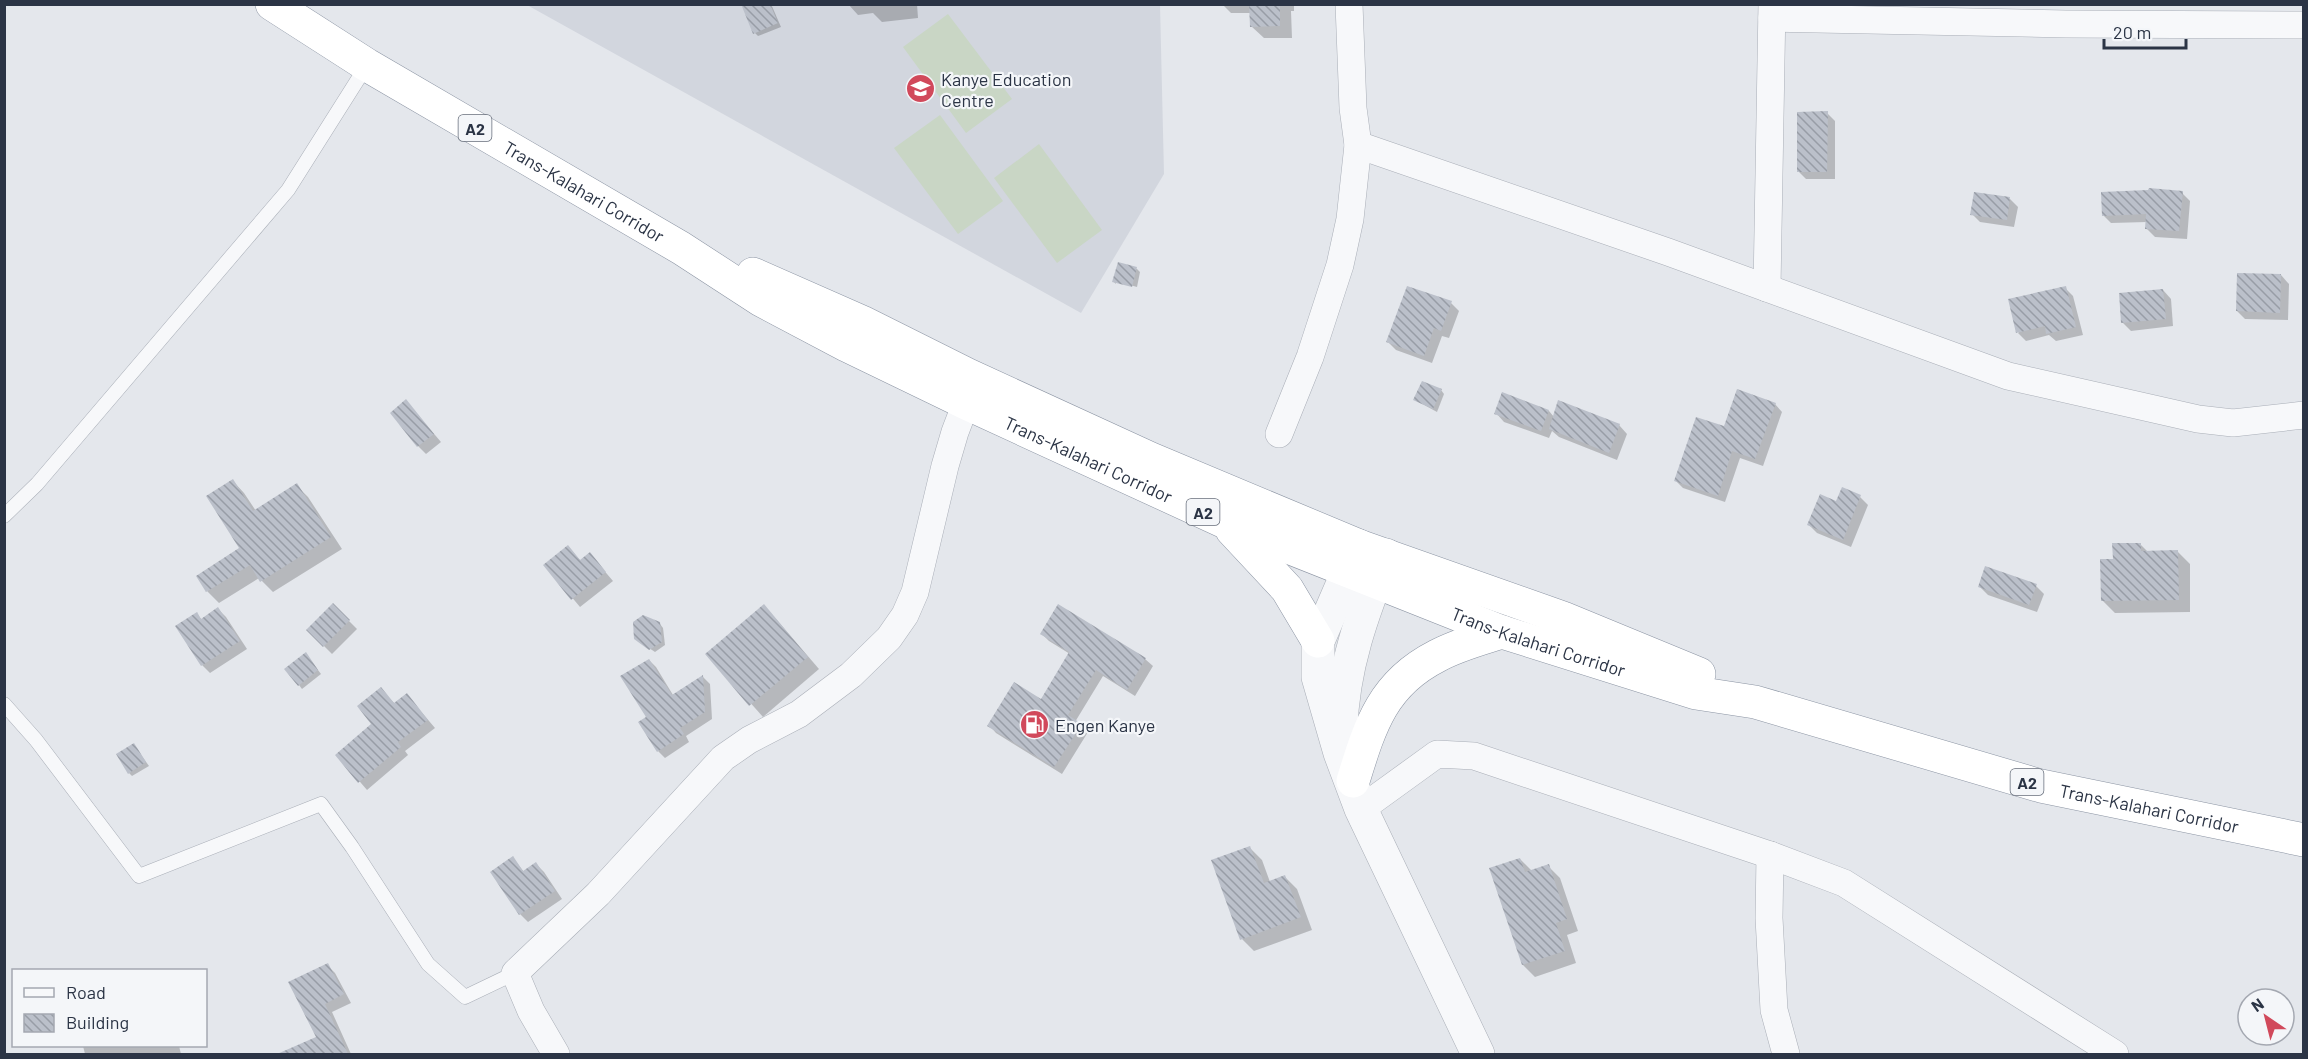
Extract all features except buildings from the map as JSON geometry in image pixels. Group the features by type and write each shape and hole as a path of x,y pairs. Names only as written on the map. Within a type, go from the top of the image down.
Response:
{"highway":[{"name":"Trans-Kalahari Corridor","path":"272,4 367,65 681,248 761,300 846,345 966,403 1225,522 1563,618 1714,680 1755,702"},
{"name":"Trans-Kalahari Corridor","path":"681,248 759,276 1151,459 1367,563 1502,632 1696,693 1755,702 2041,786 2304,840"},
{"path":"1225,522 1287,589 1318,641"},
{"path":"1351,781 1366,737 1380,709 1404,677 1438,655 1502,632"}],"street":[{"path":"1279,434 1310,357 1340,265 1350,219 1358,145 1353,108 1349,4"},
{"path":"1767,288 1772,11 2065,14 2304,25"},
{"path":"1358,145 2019,378 2198,419 2234,423 2304,415"},
{"path":"556,1054 531,1011 515,973 598,894 723,758 749,740 799,714 851,675 889,638 905,615 915,592 945,466 966,403"},
{"path":"1367,563 1318,641 1318,677 1351,781 1478,1054"},
{"path":"1351,781 1341,700 1357,634 1367,563"},
{"path":"1351,781 1437,754 1474,756 1770,855 1844,883 2115,1054"},
{"path":"1770,855 1769,918 1774,1010 1786,1054"}],"lane":[{"path":"4,516 37,484 288,190 367,65"},
{"path":"4,704 36,740 139,876 321,804 352,847 428,964 465,997 515,973"}],"shaded area":[{"name":"Kanye Education Centre","path":"527,5 1160,5 1164,174 1081,313"}],"green space":[{"path":"948,14 1012,99 966,133 903,47"},
{"path":"940,115 1003,201 958,234 894,148"},
{"path":"1039,144 1102,230 1057,263 994,178"}],"place":[{"name":"Kanye Education Centre","path":"920,89"},
{"name":"Engen Kanye","path":"1034,725"}]}
